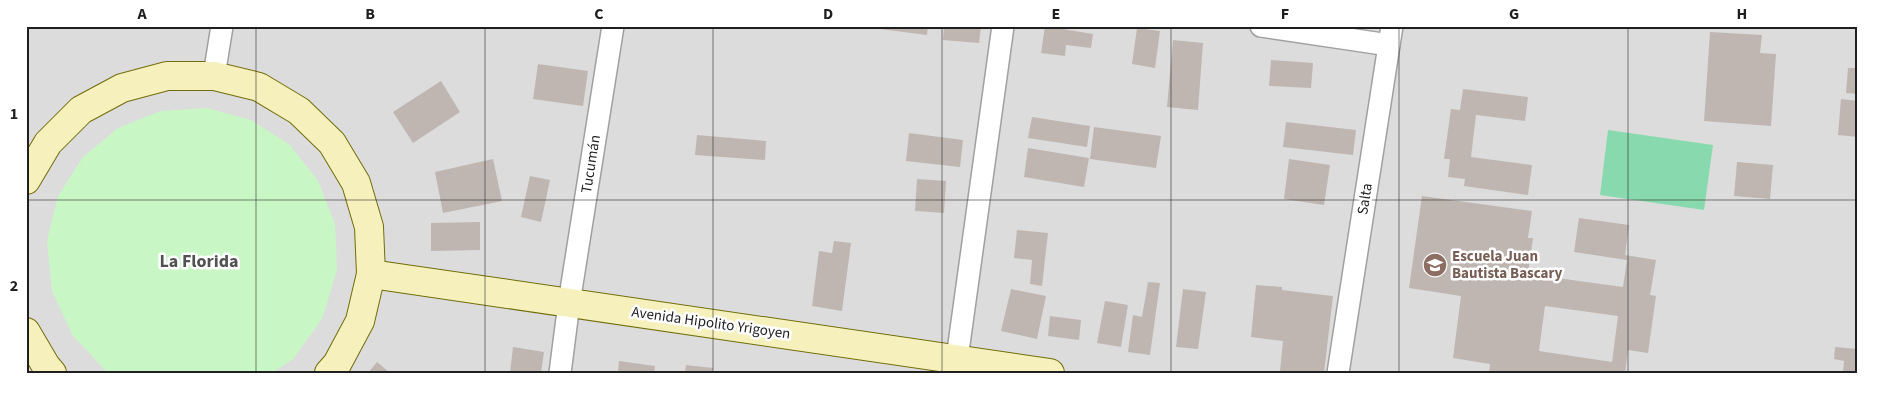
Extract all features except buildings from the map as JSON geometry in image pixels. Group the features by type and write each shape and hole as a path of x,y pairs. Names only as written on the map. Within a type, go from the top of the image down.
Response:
{"street":[{"path":"214,76 222,26"},
{"name":"Tucumán","path":"560,373 569,302 613,26"},
{"path":"956,366 1003,26"},
{"path":"1260,26 1390,36"},
{"name":"Salta","path":"1338,373 1390,36"},
{"path":"26,180 48,144 82,110 122,88 167,76 214,76 259,88 299,110 332,143 356,183 370,227 371,274 360,321 337,364 329,373"},
{"name":"Avenida Hipolito Yrigoyen","path":"371,274 569,302 956,366 1050,373"},
{"path":"26,332 52,373"}],"shaded area":[{"path":"26,26 1858,26 1858,373 26,373"}],"green space":[{"path":"207,108 251,120 290,145 318,181 335,224 337,270 322,319 293,359 272,373 108,373 73,336 52,291 47,241 58,196 83,157 118,128 161,111"},
{"path":"1608,130 1713,145 1704,210 1600,195"}],"place":[{"name":"Escuela Juan Bautista Bascary","path":"1435,265"}],"district":[{"name":"La Florida","path":"199,261"}]}
